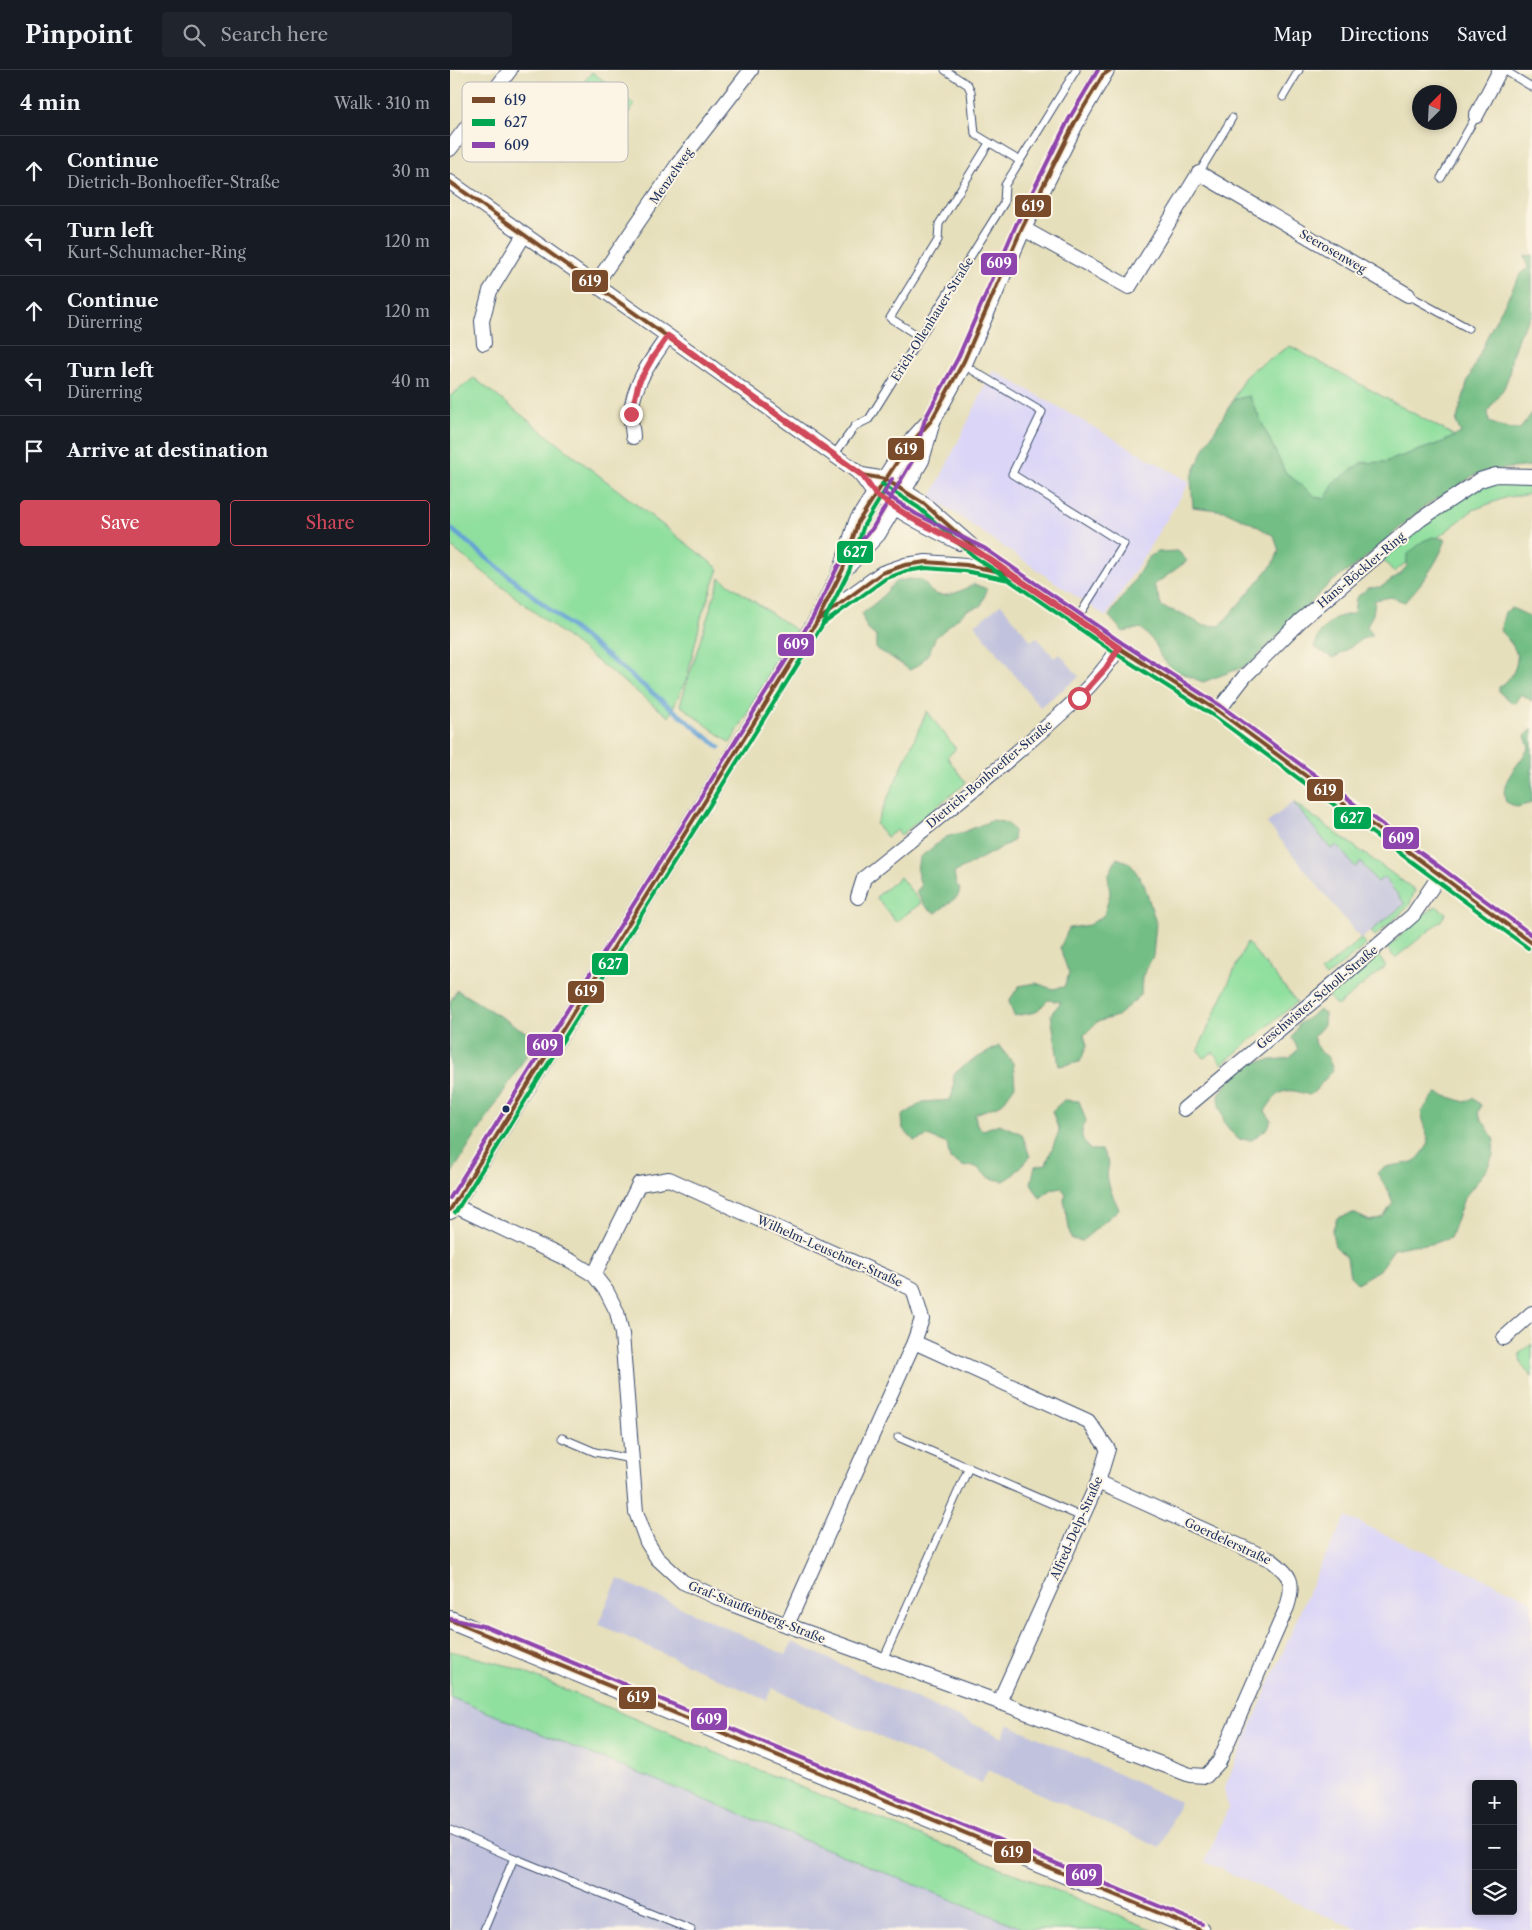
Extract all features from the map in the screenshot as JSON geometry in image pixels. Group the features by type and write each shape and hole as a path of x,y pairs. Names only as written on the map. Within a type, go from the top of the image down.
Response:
{"street":[{"path":"500,82 510,70"},
{"name":"Menzelweg","path":"596,285 678,164 751,70"},
{"path":"1476,116 1500,70"},
{"path":"843,569 873,539 920,460 931,421 962,364 1022,228 1075,122 1106,72"},
{"path":"450,149 462,133"},
{"path":"1022,228 1129,287 1199,173"},
{"name":"Seerosenweg","path":"1199,173 1408,294"},
{"path":"450,182 862,475 876,495 913,519 980,553"},
{"path":"484,343 482,321 490,291 524,235"},
{"path":"634,437 631,414 639,382 668,336"},
{"path":"452,1208 818,620 843,569 858,522 904,451 931,421"},
{"path":"862,475 885,479 923,503 980,553 1119,648 1218,711 1532,943"},
{"name":"Hans-Böckler-Ring","path":"1218,711 1246,676 1301,620 1421,520 1480,480 1496,475 1532,476"},
{"path":"818,620 882,573 905,566 926,562 966,565 1011,574"},
{"name":"Dietrich-Bonhoeffer-Straße","path":"858,897 864,878 984,781 1079,698 1106,668 1119,648"},
{"name":"Geschwister-Scholl-Straße","path":"1184,1108 1413,915 1440,875"},
{"name":"Wilhelm-Leuschner-Straße","path":"594,1275 639,1184 669,1179 913,1289 922,1319 914,1342 787,1625"},
{"name":"Graf-Stauffenberg-Straße","path":"452,1208 571,1261 594,1275 607,1292 617,1312 622,1334 636,1512 639,1525 657,1558 668,1570 693,1588 787,1625 999,1702 1190,1775 1206,1776"},
{"path":"1504,1338 1532,1314"},
{"name":"Alfred-Delp-Straße","path":"914,1342 1088,1421 1108,1449 1098,1482 999,1702"},
{"name":"Goerdelerstraße","path":"1098,1482 1271,1560 1284,1569 1290,1579 1292,1593 1288,1607 1219,1762 1206,1776"},
{"path":"450,1620 1200,1930"},
{"path":"450,1625 485,1633"}],"lane":[{"path":"945,70 968,85 971,92 975,134 1020,161"},
{"name":"Erich-Ollenhauer-Straße","path":"834,455 855,426 869,420 1004,203 1005,185 1076,70"},
{"path":"1283,97 1299,70"},
{"path":"1504,70 1532,87"},
{"path":"1441,178 1476,116"},
{"path":"1199,173 1232,118"},
{"path":"920,337 890,318 938,240 939,224 988,143"},
{"name":"Seerosenweg","path":"1408,294 1468,328"},
{"path":"962,364 1042,412 1012,474 1124,544 1077,619"},
{"path":"898,1437 1082,1517"},
{"path":"562,1438 595,1452 631,1459"},
{"path":"883,1660 969,1467"},
{"path":"450,1830 691,1930"},
{"path":"484,1930 514,1858"}],"shaded area":[{"path":"993,370 1190,482 1106,617 931,497"},
{"path":"1001,604 1031,641 1037,637 1054,658 1060,654 1079,677 1040,707 975,625"},
{"path":"1293,802 1331,849 1337,844 1355,867 1361,862 1377,882 1383,877 1405,904 1361,939 1267,823"},
{"path":"1346,1517 1532,1600 1532,1930 1357,1930 1205,1862 1228,1808 1224,1789 1317,1572"},
{"path":"618,1579 786,1655 792,1642 1002,1737 1008,1724 1180,1802 1160,1848 988,1770 981,1783 772,1688 766,1700 598,1624"},
{"path":"450,1697 1027,1930 450,1930"}],"green space":[{"path":"592,72 605,82 584,82"},
{"path":"628,100 635,105 628,113"},
{"path":"1532,255 1532,314 1519,335 1504,388 1488,411 1489,422 1505,428 1520,429 1532,413 1532,466 1492,470 1474,475 1426,505 1358,564 1330,583 1249,665 1203,682 1173,670 1161,657 1155,643 1141,628 1123,632 1109,616 1148,558 1157,552 1178,551 1187,561 1154,585 1162,607 1183,614 1202,625 1220,626 1273,564 1279,551 1274,536 1225,511 1193,507 1191,478 1205,447 1233,400 1249,396 1285,472 1316,497 1325,499 1335,482 1361,463 1385,462 1443,442 1461,433 1456,422 1468,380 1490,331 1521,273 1528,268 1525,256"},
{"path":"1290,346 1455,436 1385,462 1361,463 1335,482 1326,499 1316,497 1285,472 1249,396 1233,400 1244,378 1254,369"},
{"path":"474,378 719,569 702,614 687,678 669,717 450,546 450,396"},
{"path":"1532,476 1532,494 1507,497 1473,510 1394,572 1379,555 1470,484"},
{"path":"1433,537 1446,539 1439,556 1429,572 1405,602 1391,597 1375,600 1373,614 1367,626 1372,635 1362,639 1333,658 1314,647 1321,631 1335,618 1354,613 1356,598 1368,588 1381,587 1400,574 1407,566 1407,555 1423,541"},
{"path":"720,578 797,631 730,743 680,705"},
{"path":"909,579 922,580 932,592 942,595 959,592 974,584 987,589 981,606 967,610 935,638 930,651 920,664 910,670 876,649 876,636 868,629 862,614 880,599 895,582"},
{"path":"1512,608 1527,615 1532,621 1532,701 1521,694 1514,704 1499,692 1499,687 1511,676 1517,661 1514,647 1500,631 1505,612"},
{"path":"927,711 956,749 947,757 966,783 901,835 897,830 887,837 876,824"},
{"path":"1532,729 1532,803 1517,807 1506,802 1505,787 1511,773 1529,747 1525,736"},
{"path":"1293,802 1415,890 1409,906 1375,936 1371,931 1405,904 1384,877 1377,882 1361,862 1355,867 1337,845 1331,849"},
{"path":"993,820 1007,823 1014,831 1013,841 954,873 956,884 960,889 958,896 936,913 926,907 916,892 921,886 917,871 919,858 946,837"},
{"path":"1117,858 1130,863 1144,884 1156,923 1153,956 1142,977 1141,995 1117,1016 1097,1022 1084,1035 1087,1045 1080,1062 1059,1066 1051,1014 1061,1002 1048,1000 1036,1012 1014,1016 1009,1001 1019,986 1036,983 1052,989 1064,987 1069,974 1060,948 1069,928 1089,925 1104,915 1110,894 1108,876"},
{"path":"900,877 921,903 896,922 876,897"},
{"path":"1436,906 1446,913 1440,922 1395,958 1387,948"},
{"path":"1361,939 1366,945 1326,977 1321,972"},
{"path":"1247,942 1297,1002 1222,1064 1213,1052 1204,1058 1198,1050"},
{"path":"1378,956 1386,966 1337,1006 1328,996"},
{"path":"457,990 537,1039 450,1176 450,1002"},
{"path":"1319,1010 1325,1013 1324,1025 1313,1037 1319,1051 1328,1057 1333,1070 1314,1092 1309,1095 1294,1091 1279,1094 1265,1111 1271,1120 1268,1128 1252,1140 1238,1139 1225,1124 1219,1105 1219,1095 1236,1068 1254,1062 1290,1058 1298,1049 1292,1038 1299,1024"},
{"path":"999,1046 1013,1063 1015,1086 1002,1104 975,1114 977,1126 983,1130 999,1124 1022,1134 1030,1157 1012,1176 1004,1181 989,1177 978,1168 972,1166 965,1167 950,1159 947,1144 928,1136 914,1141 903,1129 902,1116 923,1102 950,1100 953,1092 954,1074 966,1064"},
{"path":"1436,1093 1465,1102 1473,1098 1481,1105 1478,1113 1494,1139 1493,1155 1487,1169 1464,1198 1450,1238 1431,1244 1412,1245 1394,1249 1379,1270 1357,1283 1350,1276 1347,1258 1335,1246 1332,1232 1337,1218 1353,1213 1370,1221 1383,1217 1393,1203 1387,1188 1377,1173 1386,1167 1412,1162 1423,1152 1429,1143 1421,1112"},
{"path":"1064,1100 1079,1101 1086,1121 1082,1130 1083,1139 1090,1150 1102,1150 1109,1164 1107,1176 1119,1209 1082,1241 1071,1239 1064,1200 1066,1194 1061,1187 1052,1189 1040,1198 1031,1183 1035,1166 1046,1164 1059,1131 1052,1111"},
{"path":"1532,1344 1532,1377 1520,1360 1520,1353"},
{"path":"450,1651 509,1666 709,1750 1154,1930 1027,1930 450,1697"}],"waterway":[{"path":"450,528 719,747"}],"transit line":[{"name":"609","path":"450,1198 813,617 838,566 872,529 914,458 925,419 958,358 1016,225 1069,119 1098,70"},
{"name":"619","path":"817,621 843,569 858,522 904,451 931,421 964,361 1022,228 1075,122 1103,75 1110,70"},
{"name":"619","path":"450,182 862,475 885,479 923,503 980,553 1009,573"},
{"name":"609","path":"892,479 884,493 916,514 984,548 1122,643 1221,706 1532,935"},
{"name":"627","path":"823,623 849,571 864,525 890,482"},
{"name":"627","path":"882,484 919,508 976,558 1007,578"},
{"name":"619","path":"450,1210 818,620 882,573 905,565 926,562 966,565 1011,574 1119,648 1218,711 1532,943"},
{"name":"627","path":"455,1213 823,624 885,579 906,571 926,568 965,571 1009,580 1115,653 1214,716 1528,948"},
{"name":"609","path":"451,1619 487,1627 1202,1924"},
{"name":"619","path":"450,1620 1200,1930"}],"route":[{"path":"631,414 639,382 668,336 862,475 876,495 913,519 980,553 1119,648 1106,668 1079,698"}]}
